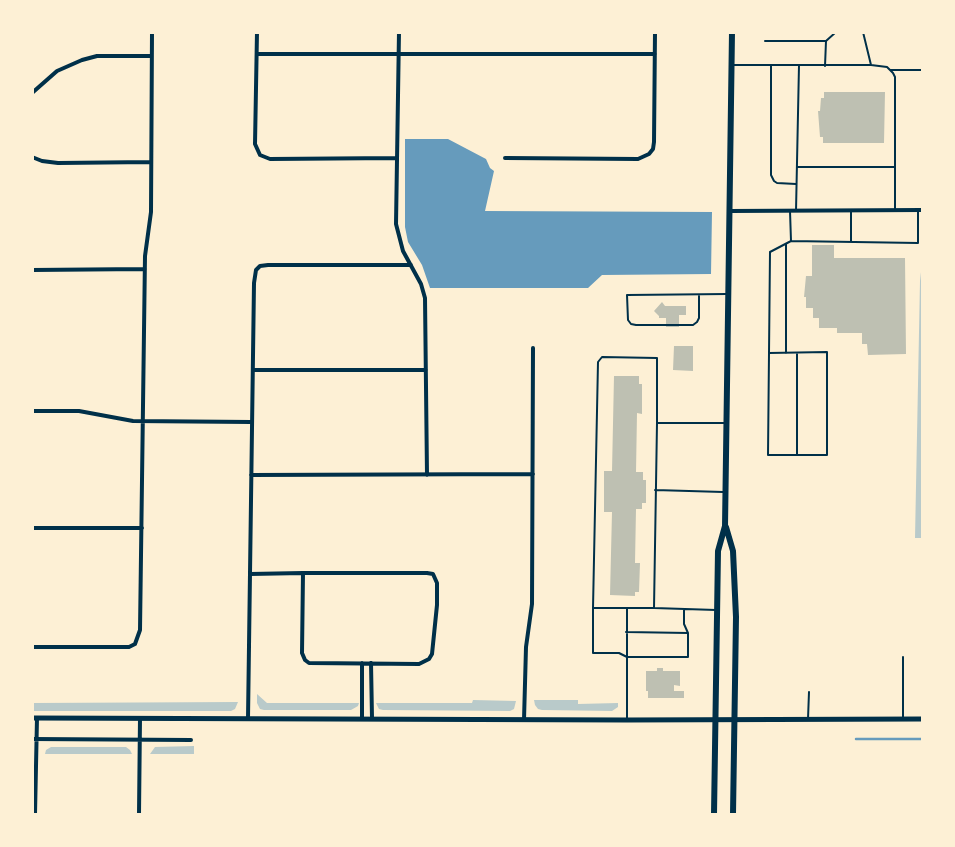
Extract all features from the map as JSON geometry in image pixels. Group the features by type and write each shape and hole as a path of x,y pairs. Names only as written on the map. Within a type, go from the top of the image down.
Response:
{"main road":[{"path":"714,814 718,551 726,526 732,32"},
{"path":"726,526 734,551 736,618 733,814"}],"street":[{"path":"32,647 129,647 135,644 140,630 145,269 146,244 151,212 152,32"},
{"path":"257,32 255,144 260,155 270,159 397,158"},
{"path":"399,32 396,224 403,251 421,284 425,298 427,475"},
{"path":"506,158 638,159 649,154 653,149 654,142 655,32"},
{"path":"257,54 655,54"},
{"path":"32,93 57,71 82,60 97,56 152,56"},
{"path":"32,157 42,161 58,163 151,162"},
{"path":"730,211 920,210"},
{"path":"248,718 251,422 254,276 256,270 260,266 268,265 411,265"},
{"path":"32,270 145,269"},
{"path":"524,720 526,647 532,604 533,348"},
{"path":"253,370 426,370"},
{"path":"32,411 79,411 144,421 251,422"},
{"path":"251,475 533,474"},
{"path":"32,528 142,528"},
{"path":"250,574 303,573 433,574 437,582 437,605 432,654 429,659 419,664 313,664 305,660 302,653 303,573"},
{"path":"362,663 362,718"},
{"path":"372,663 372,718"},
{"path":"35,814 35,718 922,719"},
{"path":"140,718 140,814"},
{"path":"34,739 191,740"}],"lane":[{"path":"765,41 826,41 836,32"},
{"path":"863,32 872,65"},
{"path":"825,66 826,41"},
{"path":"732,66 872,65 887,67 891,70 896,83 895,210"},
{"path":"771,66 771,174 776,183 796,184"},
{"path":"791,241 797,167 799,66"},
{"path":"891,70 922,70"},
{"path":"797,167 896,167"},
{"path":"769,353 827,352 827,455 768,455 769,353 770,252 791,241 918,243 920,210"},
{"path":"850,211 851,241"},
{"path":"786,244 786,353"},
{"path":"699,295 699,318 693,325 636,325 631,324 628,320 627,295 728,294"},
{"path":"796,455 797,353"},
{"path":"654,608 657,358 602,357 598,362 593,652 619,653 628,656 688,657 688,633 684,624 684,609"},
{"path":"656,422 727,423"},
{"path":"655,490 726,492"},
{"path":"593,608 716,610"},
{"path":"627,608 627,720"},
{"path":"626,632 688,633"},
{"path":"903,657 903,719"},
{"path":"808,720 809,692"}],"shaded area":[{"path":"922,263 922,538 915,538 920,281"},
{"path":"257,694 267,703 359,703 358,706 351,710 264,710 260,709 257,703"},
{"path":"473,700 516,701 514,709 510,711 383,710 379,709 376,703 472,703"},
{"path":"534,700 578,700 578,704 618,703 618,707 612,711 542,710 538,709"},
{"path":"238,702 235,709 231,711 32,711 33,703"},
{"path":"194,746 194,754 150,754 155,747"},
{"path":"51,747 126,747 132,754 45,754 46,750"}],"water":[{"path":"405,139 448,139 486,159 490,168 494,171 485,211 712,212 711,274 602,275 588,288 430,288 422,265 408,242 405,227"}],"building":[{"path":"824,92 885,92 884,143 823,143 823,137 820,137 818,111 820,111 821,98 824,98"},
{"path":"812,245 834,245 834,258 905,258 906,354 868,355 867,344 862,344 862,333 837,333 837,328 819,328 819,318 813,318 813,308 806,308 806,297 804,297 806,276 812,276"},
{"path":"662,302 665,306 686,306 686,315 679,315 679,327 666,327 666,318 659,318 654,311"},
{"path":"674,346 693,346 693,371 673,370"},
{"path":"614,376 639,376 639,384 642,384 642,414 637,413 636,472 643,472 643,480 646,480 646,503 642,503 642,509 636,509 635,563 640,563 639,592 635,592 635,596 610,595 612,512 604,512 604,471 612,471"},
{"path":"657,668 663,668 663,671 680,671 680,686 674,685 674,691 684,691 684,698 648,698 646,671 657,671"}],"waterway":[{"path":"856,739 922,739"}]}
